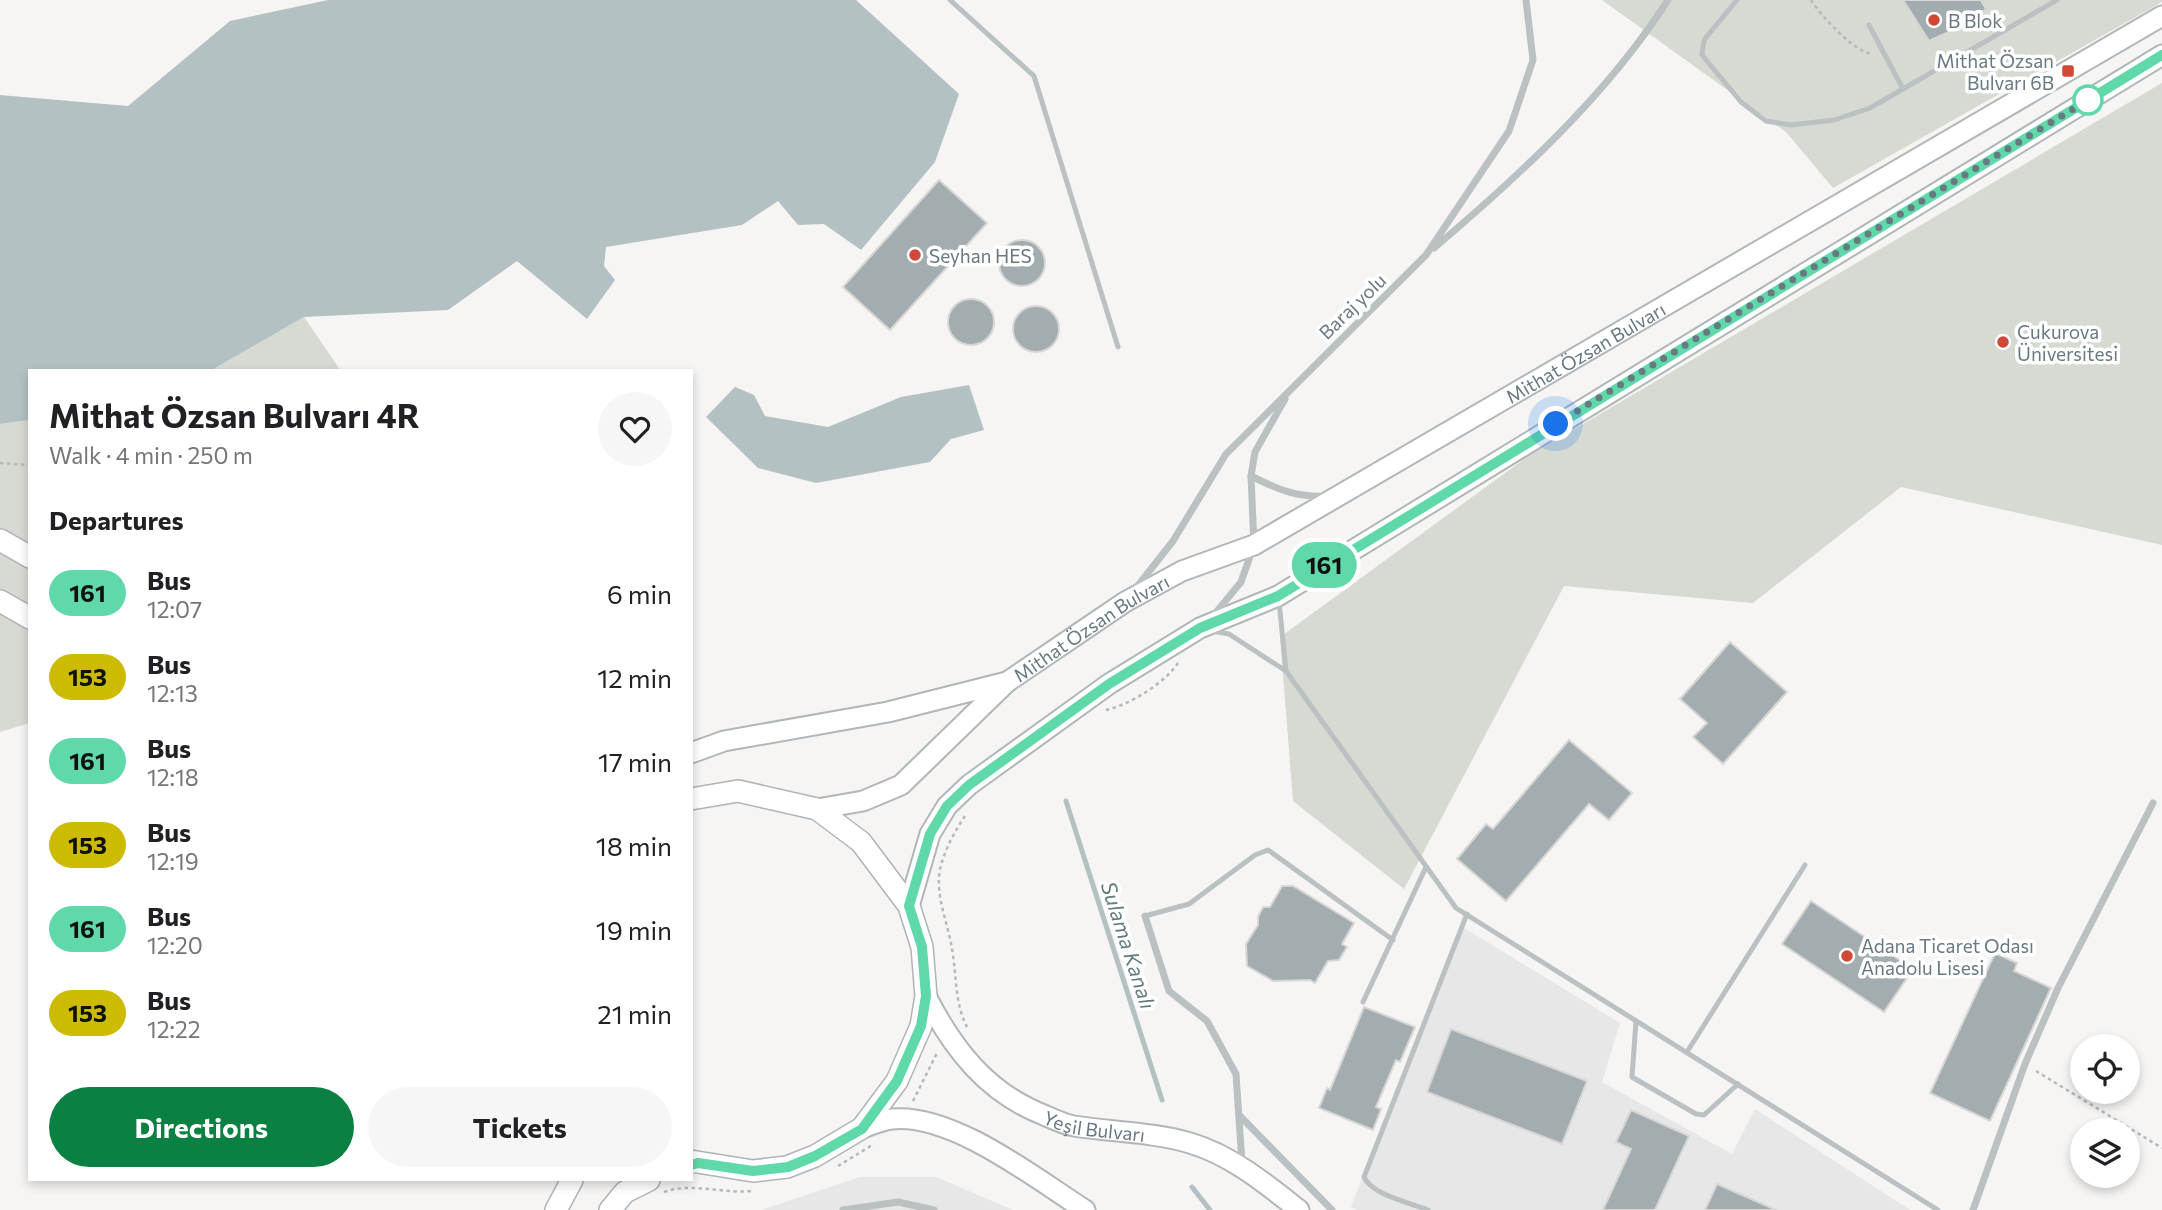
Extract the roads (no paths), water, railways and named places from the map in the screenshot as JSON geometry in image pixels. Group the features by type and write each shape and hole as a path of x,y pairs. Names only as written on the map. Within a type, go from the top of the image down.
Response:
{"main road":[{"name":"Mithat Özsan Bulvarı","path":"1007,682 1125,602 1182,571 1254,545 2162,16"},
{"path":"909,906 930,834 947,806 962,792 1109,684 1200,628 1278,596 2162,55"},
{"path":"0,540 28,556"},
{"path":"0,601 28,617"},
{"path":"693,751 724,741 888,712 1007,682"},
{"path":"693,799 738,791 817,809 863,801 901,785 1007,682"},
{"path":"817,809 860,842 909,906 922,947 926,996 921,1026 897,1081 862,1129"},
{"name":"Yeşil Bulvarı","path":"926,996 946,1032 972,1067 997,1091 1026,1108 1070,1126 1127,1131 1191,1143 1242,1167 1299,1210"},
{"path":"693,1163 753,1171 788,1167 815,1156 862,1129 899,1119 920,1120 975,1140 1085,1210"},
{"path":"556,1210 571,1181"},
{"path":"610,1210 625,1192 647,1181"}],"street":[{"name":"Baraj yolu","path":"1125,602 1173,541 1226,454 1426,255 1509,131 1533,60 1526,0"},
{"path":"1426,255 1517,178 1642,41 1668,0"},
{"path":"1200,628 1223,607 1241,582 1254,545 1251,476 1255,452 1291,390"},
{"path":"1251,476 1304,498 1338,496"},
{"path":"1973,1210 2025,1064 2058,988 2153,803"},
{"path":"1145,916 1169,991 1207,1021 1236,1074 1241,1117 1242,1167"},
{"path":"1241,1117 1332,1210"},
{"path":"843,1210 898,1202 934,1210"}],"lane":[{"path":"950,0 1034,76 1118,347"},
{"path":"1737,0 1704,40 1702,55 1741,102 1766,121 1791,125 1834,120 1870,108 2057,0"},
{"path":"1869,25 1903,89"},
{"path":"1278,596 1286,671"},
{"path":"1200,628 1229,634 1286,671 1456,908 1938,1210"},
{"path":"1145,916 1189,904 1255,855 1268,850 1393,940"},
{"path":"1687,1052 1805,865"},
{"path":"1363,1003 1426,867"},
{"path":"1428,1210 1376,1189 1367,1184 1364,1177 1466,914"},
{"path":"1636,1021 1632,1077 1696,1114 1704,1115 1738,1084"}],"waterway":[{"name":"Sulama Kanalı","path":"1066,801 1162,1100"},
{"name":"Sulama Kanalı","path":"1192,1187 1210,1210"}],"place":[{"name":"B Blok","path":"1934,20"},
{"name":"Mithat Özsan Bulvarı 6B","path":"2068,71"},
{"name":"Seyhan HES","path":"915,255"},
{"name":"Çukurova Üniversitesi","path":"2003,342"},
{"name":"Adana Ticaret Odası Anadolu Lisesi","path":"1847,956"}]}
